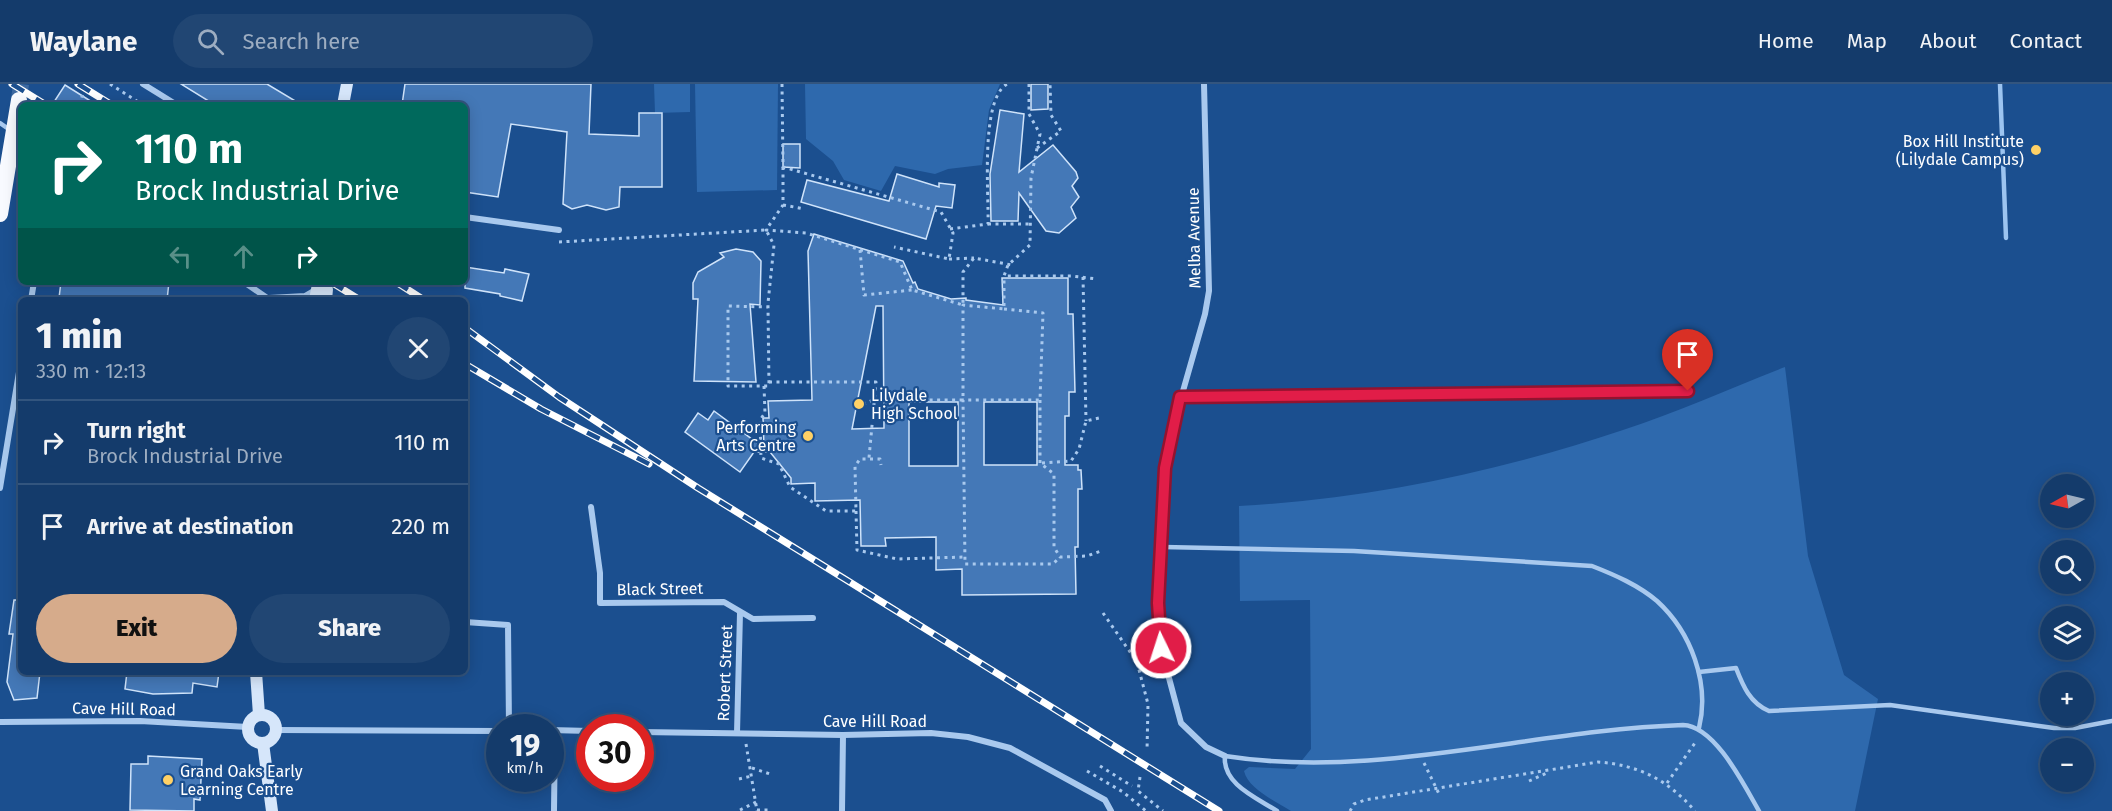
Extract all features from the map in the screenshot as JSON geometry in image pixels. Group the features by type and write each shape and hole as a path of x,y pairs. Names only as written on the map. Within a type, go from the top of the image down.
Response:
{"highway":[{"path":"0,214 18,104"}],"main road":[{"path":"344,102 347,84"},
{"path":"256,675 259,715"},
{"path":"259,715 252,719 248,727 250,737 262,743"},
{"path":"259,715 272,720 276,730 271,739 262,743"},
{"path":"262,743 272,811"}],"street":[{"path":"143,84 172,102"},
{"name":"Melba Avenue","path":"1204,84 1209,291 1198,342 1180,397 1165,468 1159,614 1161,648 1173,701 1181,723 1206,747 1225,756"},
{"path":"468,217 559,230"},
{"path":"249,285 267,297"},
{"path":"293,297 321,292"},
{"path":"0,488 18,378"},
{"name":"Black Street","path":"591,507 600,573 600,603 724,602 753,619 813,618"},
{"name":"Robert Street","path":"740,613 740,733"},
{"path":"468,622 508,625 509,714"},
{"name":"Cave Hill Road","path":"0,722 140,721 248,727"},
{"path":"276,730 486,731"},
{"name":"Cave Hill Road","path":"654,732 843,735 931,733 968,737 1010,748 1096,795 1105,801 1111,811"},
{"path":"842,811 843,735"},
{"path":"554,792 554,811"}],"lane":[{"path":"1180,397 1688,391"},
{"path":"1163,547 1354,551 1592,566 1626,580 1658,602 1681,629 1699,672 1702,705 1701,729"},
{"path":"1699,672 1736,668 1743,687 1754,702 1769,711 1877,704 2054,728 2075,728 2112,721"},
{"path":"1277,811 1232,779 1225,768 1225,756 1298,763 1422,754 1668,725 1701,729 1723,753 1759,811"}],"path":[{"path":"82,102 85,84"},
{"path":"110,84 135,102"},
{"path":"766,230 783,205 782,84"},
{"path":"988,224 988,140 992,107 1003,86 1007,84"},
{"path":"1004,309 1004,276 1010,265 1030,245 1031,178 1040,134 1029,114 1029,84"},
{"path":"1037,148 1061,131 1051,116 1050,84"},
{"path":"783,167 941,212 953,233 949,259"},
{"path":"783,205 805,209"},
{"path":"950,229 1004,222 1032,224"},
{"path":"766,230 774,245 768,307 769,386 728,386 728,306 768,307"},
{"path":"559,242 766,230 806,233 900,262 912,290"},
{"path":"894,247 949,259 974,258 1010,265"},
{"path":"860,250 864,295 912,290 963,305 1043,313 1040,463"},
{"path":"974,258 963,272 965,564 1053,564 1060,557 1087,556 1101,551"},
{"path":"1004,276 1097,279"},
{"path":"1040,463 1071,461 1079,449 1086,421 1083,277"},
{"path":"769,382 876,382 868,459"},
{"path":"764,386 765,413 760,420 760,458 779,464 790,487 826,512 856,511"},
{"path":"856,407 873,400 1040,400"},
{"path":"1086,421 1099,418"},
{"path":"881,465 880,459 860,459 855,466 856,550 897,559 965,557"},
{"path":"1040,463 1054,474 1054,547 1060,557"},
{"path":"1103,613 1137,662 1148,704 1147,752"},
{"path":"1667,783 1701,729"},
{"path":"740,733 751,768 757,810 769,810"},
{"path":"1422,754 1424,767 1440,796"},
{"path":"1350,811 1354,804 1361,801 1588,763 1620,764 1648,773 1667,783 1695,811"},
{"path":"1100,766 1132,786"},
{"path":"751,768 770,774"},
{"path":"1529,782 1556,770"},
{"path":"1087,771 1123,792 1146,811"},
{"path":"740,779 752,776"},
{"path":"1140,777 1138,791 1163,811"},
{"path":"740,810 756,802"}],"shaded area":[{"path":"654,84 690,84 690,112 655,113"},
{"path":"695,84 778,84 777,190 697,192"},
{"path":"805,84 1000,84 989,110 982,165 948,169 935,174 895,166 881,191 844,180 833,161 806,139"},
{"path":"1785,367 1808,556 1844,675 1878,699 1855,811 1291,811 1251,784 1244,771 1249,767 1295,769 1311,749 1310,600 1240,601 1239,506 1385,490 1529,459 1644,423"}],"building":[{"path":"181,84 267,84 297,102 210,102"},
{"path":"405,84 591,84 589,134 639,136 639,113 662,113 662,187 620,187 619,207 606,210 587,205 572,209 563,204 567,132 511,124 498,197 468,192 468,102 402,102"},
{"path":"1031,84 1048,84 1048,109 1031,110"},
{"path":"65,85 92,102 54,102"},
{"path":"1000,110 1024,114 1019,172 1053,145 1076,172 1078,178 1072,186 1079,197 1071,207 1076,218 1059,233 1046,231 1019,193 1018,221 991,221 990,174"},
{"path":"783,144 800,144 800,168 783,167"},
{"path":"897,174 939,187 939,183 955,185 952,208 936,206 926,239 801,202 807,180 889,201"},
{"path":"814,234 903,261 918,289 951,299 966,298 966,300 1003,305 1002,278 1068,278 1068,314 1073,314 1075,392 1069,392 1069,416 1065,416 1065,465 1078,465 1078,470 1081,470 1082,489 1078,489 1078,547 1075,547 1076,594 962,595 962,569 936,570 936,537 885,538 886,546 861,546 860,500 815,501 815,483 791,484 791,478 770,452 754,452 740,472 685,432 698,413 708,420 714,411 764,448 763,418 769,418 768,401 812,400 808,251","holes":["876,306 883,306 884,428 852,429","909,402 958,402 958,466 909,466","984,402 1037,402 1037,465 984,465"]},
{"path":"736,249 753,252 761,261 760,305 750,304 756,382 694,381 698,299 693,299 693,283 698,272 724,257 720,253"},
{"path":"468,267 504,273 505,269 529,274 522,301 500,296 500,294 465,288 465,285 468,285"},
{"path":"61,285 169,285 167,297 59,297"},
{"path":"14,600 18,600 18,675 40,675 37,698 14,700 7,682 13,634 9,634"},
{"path":"127,675 219,675 217,687 193,683 192,693 153,694 125,689"},
{"name":"Grand Oaks Early Learning Centre","path":"148,756 202,759 200,800 194,799 194,811 130,810 131,764 148,764"}],"waterway":[{"path":"2000,84 2006,238"}],"tunnel":[{"path":"19,100 21,84"}],"railway":[{"path":"12,84 41,102"},
{"path":"78,84 107,102"},
{"path":"336,285 355,297"},
{"path":"401,285 419,297"},
{"path":"468,330 559,397 698,488 1219,811"},
{"path":"468,366 541,409 649,464"}],"place":[{"name":"Box Hill Institute (Lilydale Campus)","path":"2036,150"},
{"name":"Lilydale High School","path":"859,404"},
{"name":"Performing Arts Centre","path":"808,436"},
{"name":"Grand Oaks Early Learning Centre","path":"168,780"}],"route":[{"path":"1161,648 1158,603 1162,570 1165,468 1167,447 1180,397 1688,391"}]}
